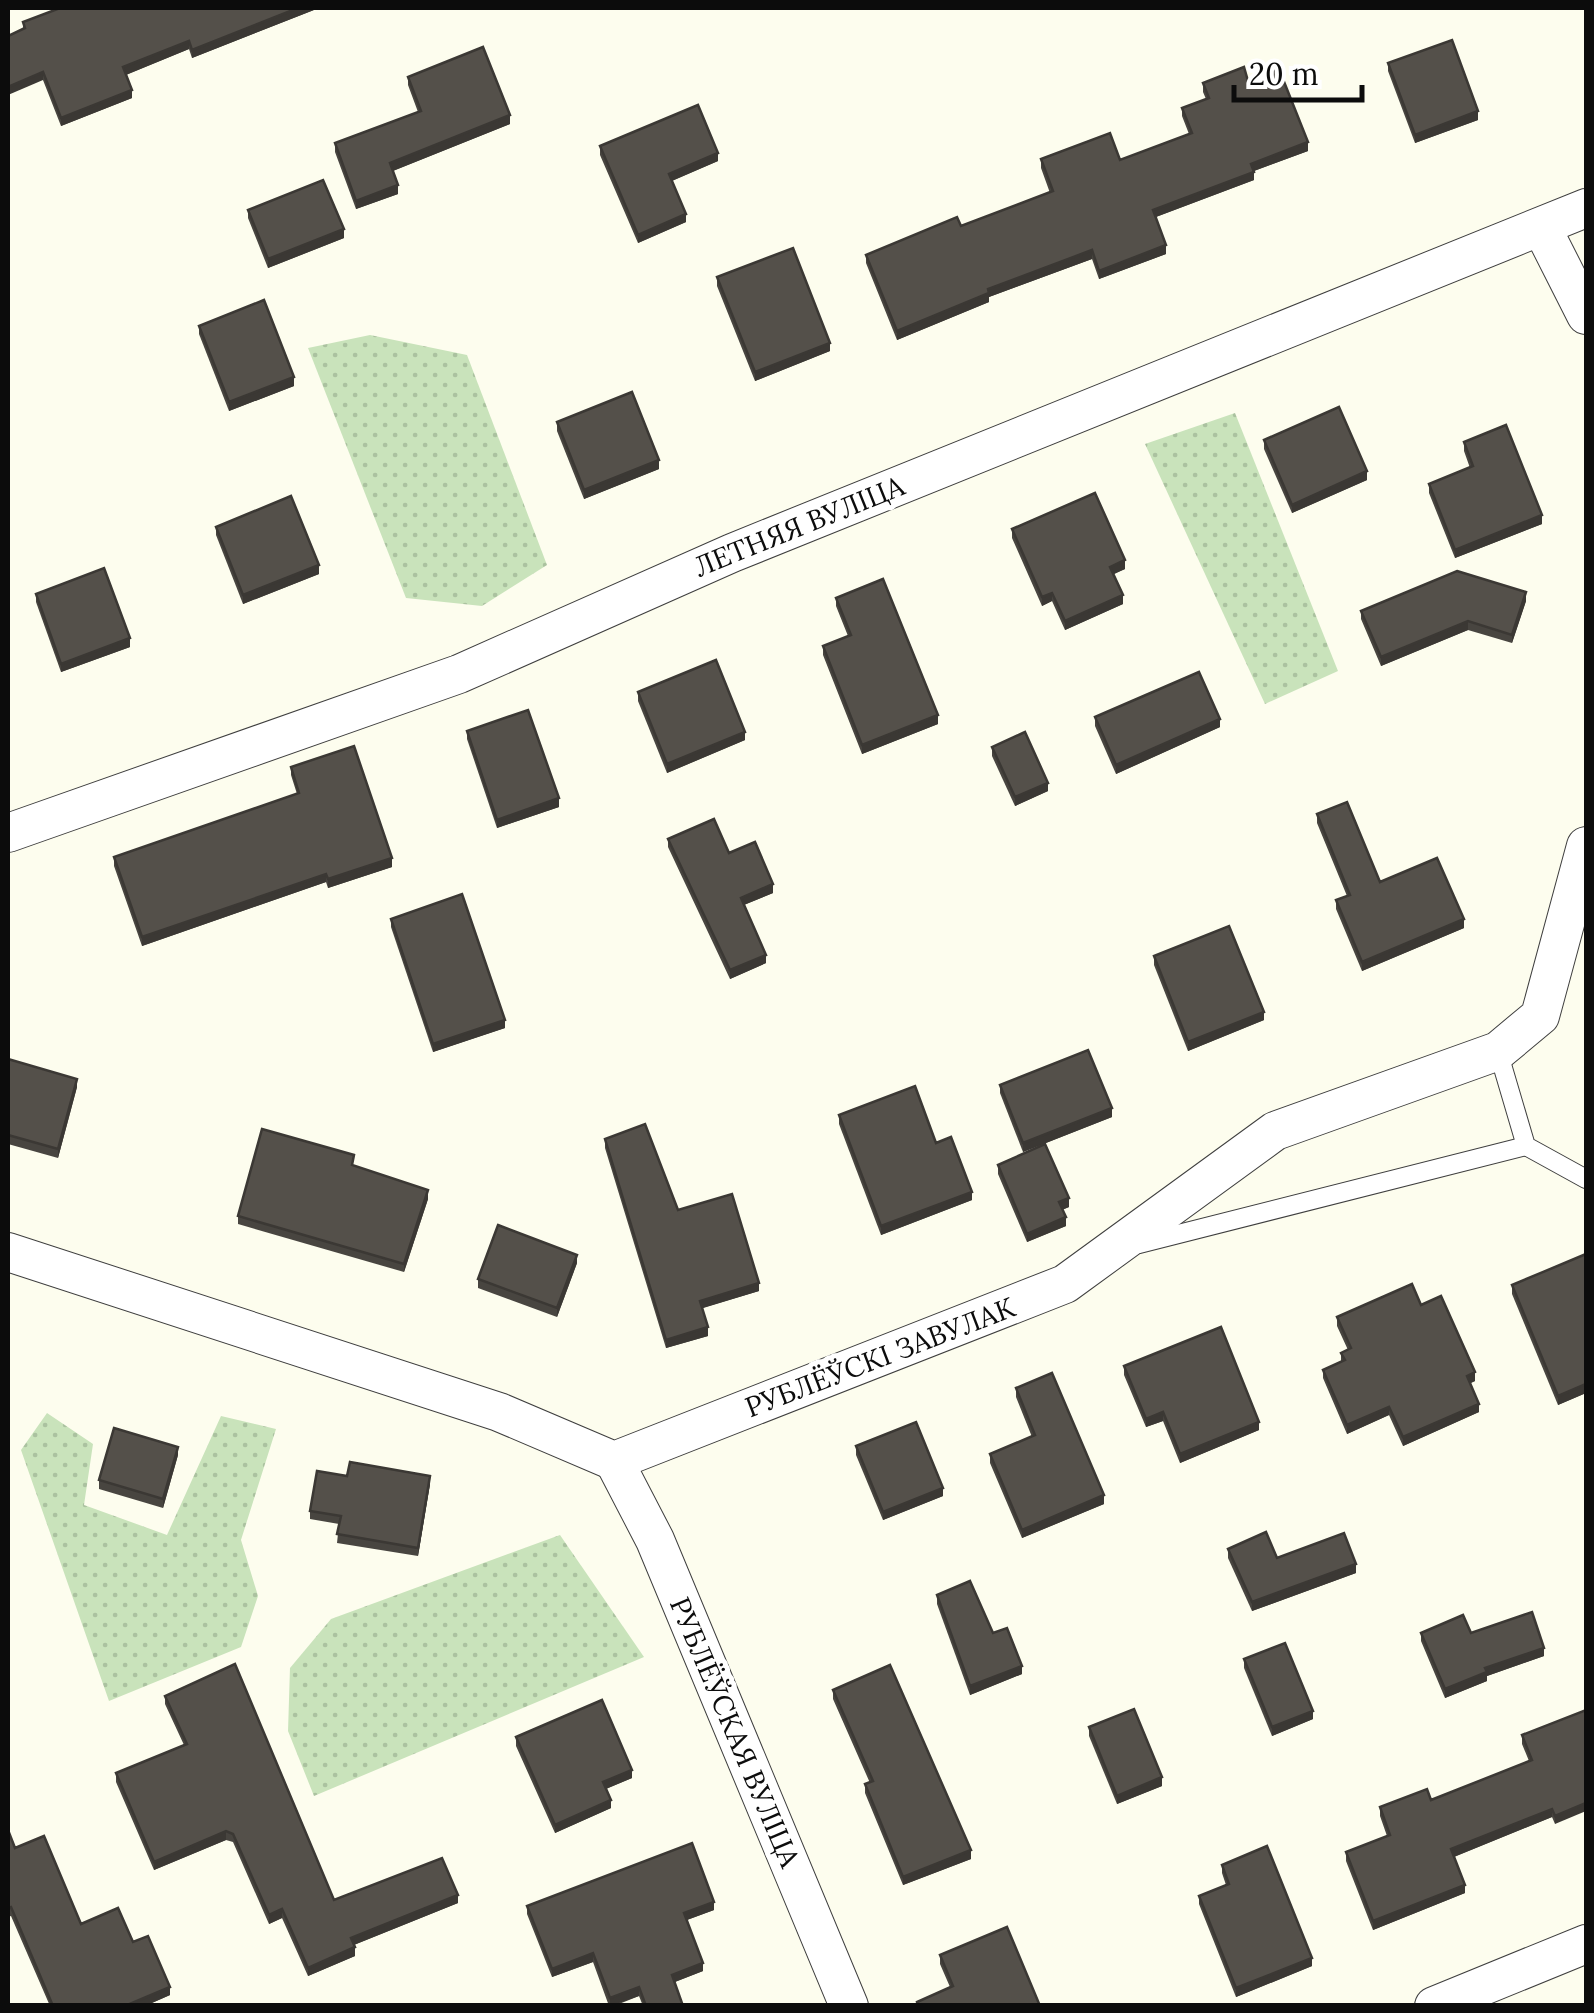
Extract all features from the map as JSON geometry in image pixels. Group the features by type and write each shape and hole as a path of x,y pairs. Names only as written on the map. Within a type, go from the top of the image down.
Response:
{"street":[{"name":"ЛЕТНЯЯ ВУЛІЦА","path":"8,833 460,674 732,552 1586,208"},
{"path":"1542,228 1586,315"},
{"name":"РУБЛЁЎСКІ ЗАВУЛАК","path":"614,1460 1065,1284 1275,1130 1498,1051 1540,1016 1586,846"},
{"path":"8,1252 499,1412 614,1460"},
{"name":"РУБЛЁЎСКАЯ ВУЛІЦА","path":"614,1460 655,1540 848,2006"},
{"path":"1434,2006 1586,1944"}],"lane":[{"path":"1498,1051 1526,1146"},
{"path":"1113,1250 1526,1146 1586,1178"}],"green space":[{"path":"370,335 467,355 547,565 482,606 406,598 308,348"},
{"path":"1235,413 1338,671 1265,704 1145,444"},
{"path":"47,1413 93,1444 84,1505 167,1535 221,1416 276,1429 241,1540 258,1596 241,1647 109,1701 21,1450"},
{"path":"560,1535 644,1657 314,1796 288,1731 290,1668 331,1619"}],"building":[{"path":"60,8 298,8 192,50 189,41 123,67 132,90 61,118 43,72 8,87 8,36 25,28 23,22"},
{"path":"1452,40 1478,111 1415,135 1388,63"},
{"path":"483,47 510,115 390,163 398,185 356,201 335,143 421,111 408,77"},
{"path":"1244,67 1248,81 1279,69 1308,142 1251,164 1254,172 1153,210 1166,245 1099,271 1092,250 988,289 989,293 897,331 866,255 957,217 961,226 1053,191 1041,159 1110,133 1120,160 1192,133 1182,108 1209,98 1203,83"},
{"path":"698,105 718,153 669,174 686,214 638,235 600,146"},
{"path":"323,180 344,229 268,259 248,210"},
{"path":"793,248 830,343 755,372 717,277"},
{"path":"264,300 294,377 229,402 199,326"},
{"path":"632,392 659,460 584,490 557,422"},
{"path":"1339,407 1367,471 1292,505 1264,440"},
{"path":"1506,425 1542,515 1455,550 1429,484 1473,466 1464,442"},
{"path":"1095,493 1125,560 1110,567 1123,595 1065,621 1052,593 1042,597 1012,529"},
{"path":"291,496 319,565 243,595 216,527"},
{"path":"104,568 130,638 61,664 36,594"},
{"path":"1457,571 1526,592 1512,635 1468,621 1381,657 1361,611"},
{"path":"883,579 938,715 862,745 823,646 851,635 836,598"},
{"path":"716,660 745,732 667,764 638,692"},
{"path":"1199,672 1220,719 1116,765 1095,717"},
{"path":"528,710 559,798 497,820 467,731"},
{"path":"1025,732 1048,783 1015,797 992,747"},
{"path":"354,746 392,858 328,879 326,874 142,937 114,857 299,793 291,767"},
{"path":"1347,802 1380,882 1437,858 1464,919 1362,962 1336,900 1350,895 1317,814"},
{"path":"714,819 729,853 755,842 773,884 741,898 766,955 730,970 668,839"},
{"path":"462,894 505,1020 433,1044 391,919"},
{"path":"1229,926 1264,1012 1188,1042 1154,956"},
{"path":"1088,1050 1112,1108 1023,1143 1000,1085"},
{"path":"8,1059 77,1079 58,1149 8,1135"},
{"path":"915,1086 936,1143 951,1137 972,1192 881,1226 839,1115"},
{"path":"645,1124 678,1210 732,1194 759,1283 700,1301 708,1327 666,1340 605,1139"},
{"path":"262,1129 354,1155 352,1165 428,1190 404,1264 238,1216"},
{"path":"1045,1144 1069,1198 1059,1202 1066,1217 1027,1234 998,1165"},
{"path":"498,1225 577,1255 557,1308 478,1279"},
{"path":"1586,1254 1586,1384 1558,1396 1512,1285"},
{"path":"1412,1284 1421,1305 1441,1296 1475,1372 1467,1376 1479,1404 1403,1437 1389,1407 1347,1425 1323,1370 1345,1360 1341,1353 1351,1348 1337,1317"},
{"path":"1221,1327 1259,1422 1180,1454 1163,1412 1146,1419 1124,1366"},
{"path":"1052,1373 1104,1495 1022,1530 990,1454 1035,1435 1016,1388"},
{"path":"916,1422 943,1488 883,1512 856,1446"},
{"path":"114,1428 178,1447 163,1499 99,1480"},
{"path":"350,1462 430,1476 418,1548 337,1534 341,1516 310,1511 317,1471 347,1476"},
{"path":"1266,1532 1277,1558 1344,1533 1356,1564 1252,1602 1228,1549"},
{"path":"970,1581 993,1633 1007,1628 1022,1666 970,1686 937,1595"},
{"path":"1532,1612 1544,1648 1485,1668 1487,1672 1445,1689 1421,1633 1463,1615 1471,1633"},
{"path":"1285,1643 1313,1711 1272,1727 1244,1659"},
{"path":"235,1664 334,1900 442,1858 458,1895 351,1938 355,1947 308,1968 282,1909 269,1915 233,1834 226,1831 154,1862 116,1773 187,1744 165,1696"},
{"path":"890,1665 971,1850 903,1877 865,1784 873,1781 833,1690"},
{"path":"602,1700 632,1770 603,1782 611,1800 555,1825 516,1737"},
{"path":"1134,1709 1162,1777 1117,1796 1089,1727"},
{"path":"1586,1710 1586,1803 1555,1816 1552,1809 1451,1849 1465,1885 1373,1921 1346,1852 1390,1835 1380,1807 1427,1789 1431,1800 1532,1760 1522,1735"},
{"path":"8,1830 15,1848 44,1836 81,1924 118,1908 133,1942 148,1936 170,1987 125,2006 53,2006 11,1907 8,1908"},
{"path":"692,1843 714,1902 684,1913 703,1963 672,1975 683,2006 646,2006 639,1987 610,1998 593,1953 552,1969 527,1906"},
{"path":"1267,1846 1312,1958 1236,1988 1199,1896 1229,1884 1222,1865"},
{"path":"1007,1927 1040,2006 918,2006 917,2002 953,1986 940,1955"}]}
